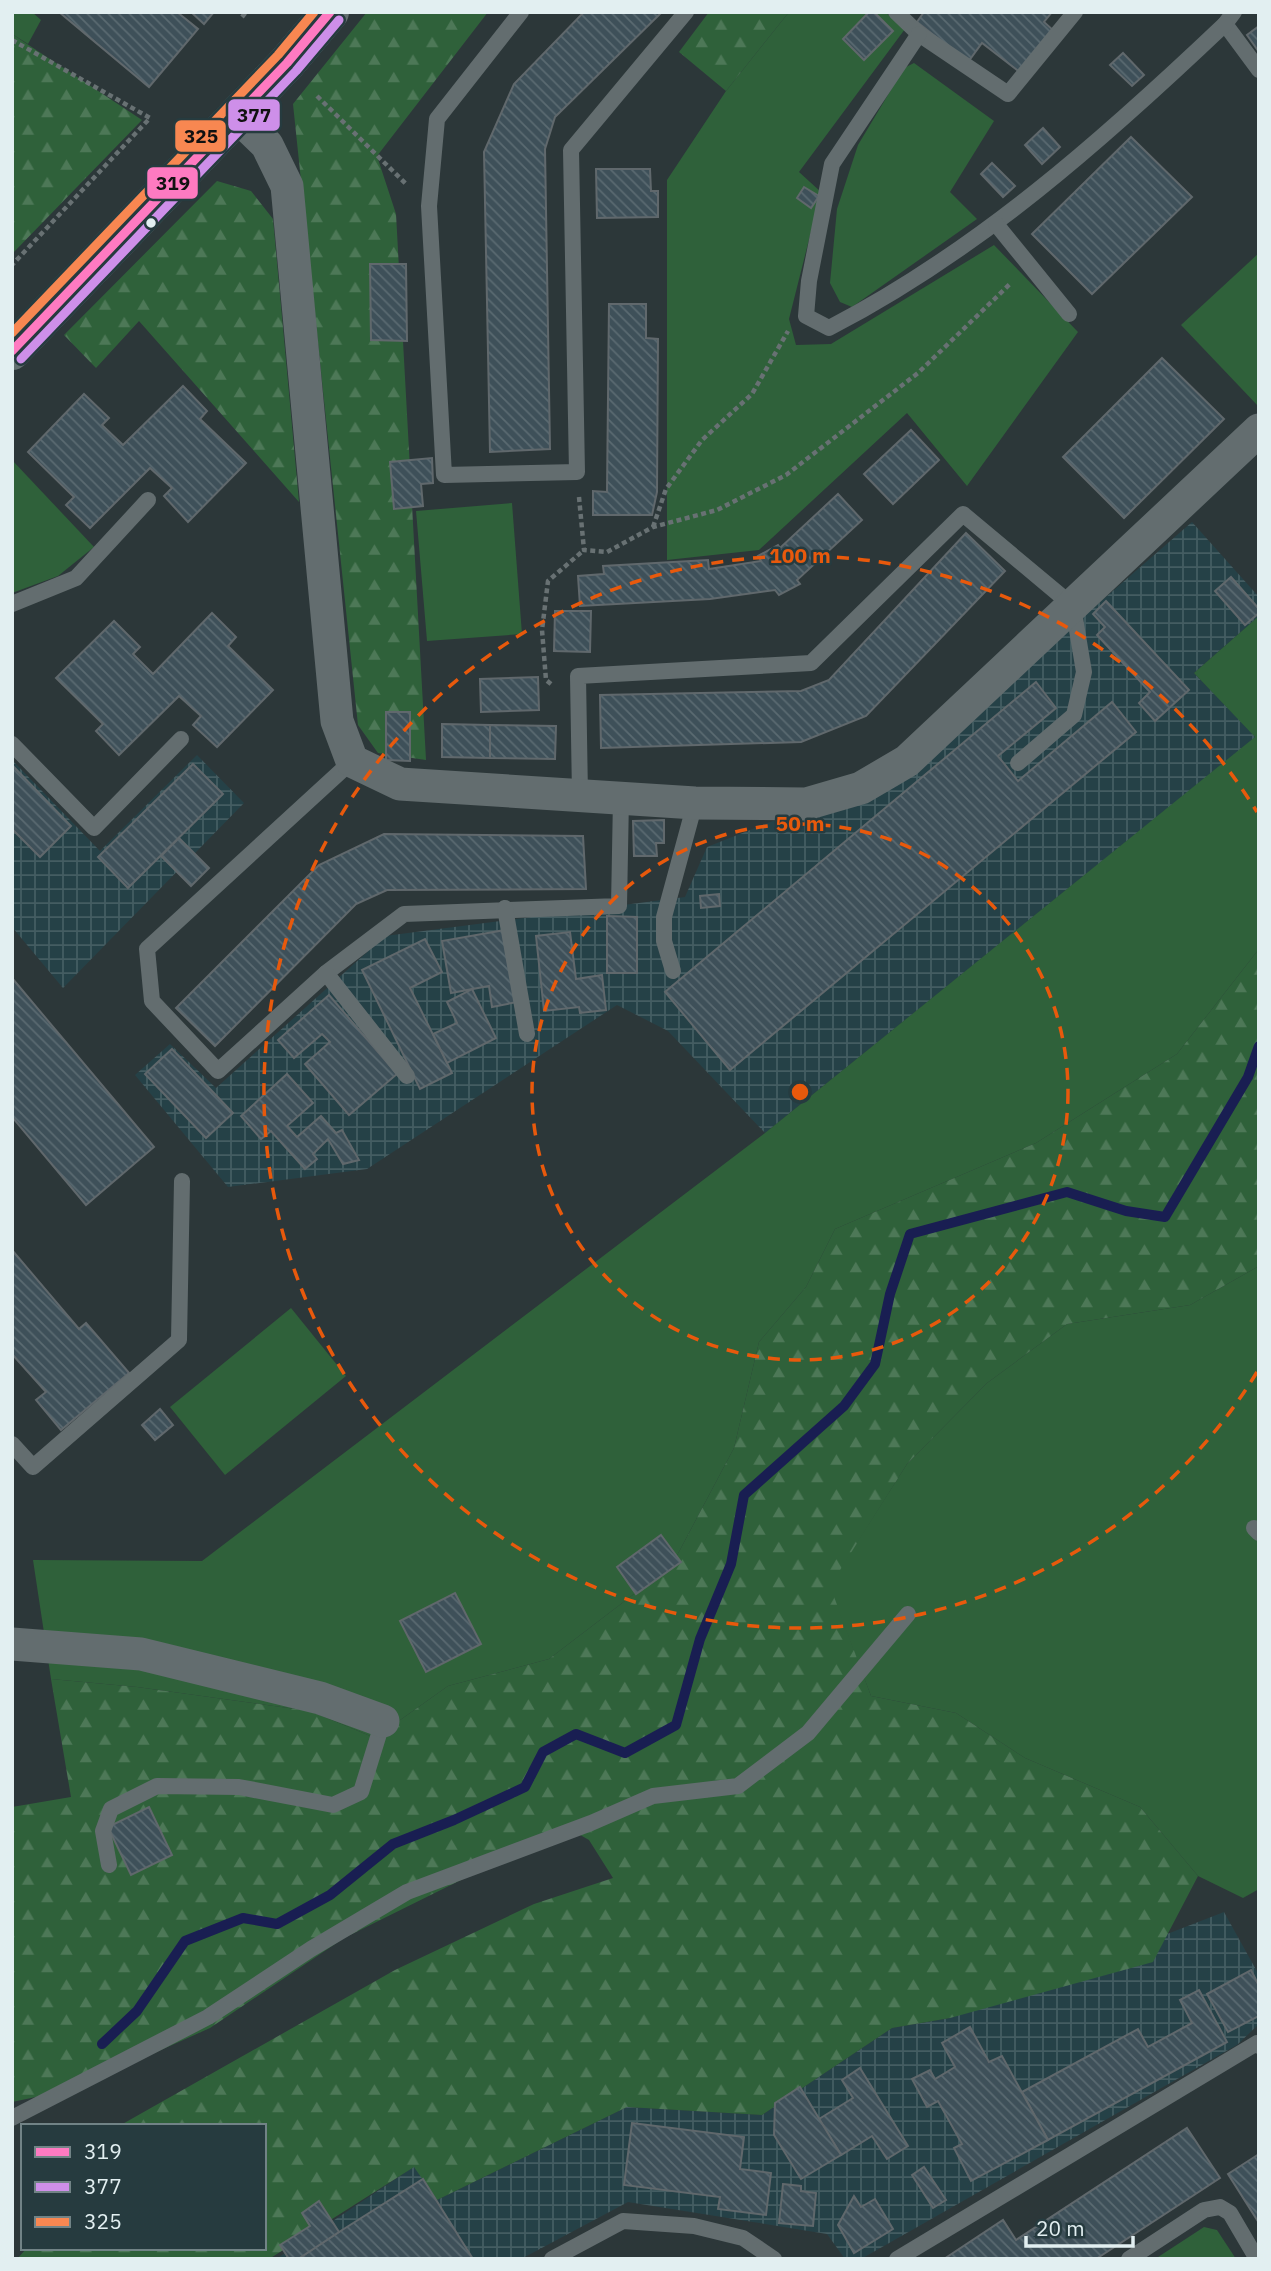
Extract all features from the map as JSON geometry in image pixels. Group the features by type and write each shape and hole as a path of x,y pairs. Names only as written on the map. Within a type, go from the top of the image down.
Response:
{"main road":[{"path":"12,351 287,62 330,12"}],"street":[{"path":"235,114 267,145 288,186 337,721 352,761 400,785 695,803 806,804 861,788 907,761 1259,429"},
{"path":"12,1644 141,1654 320,1698 383,1721"}],"lane":[{"path":"521,12 437,119 429,206 444,475 577,471 570,150 686,12"},
{"path":"896,12 919,34 1008,94 1075,12"},
{"path":"919,34 832,164 809,281 806,316 829,328 871,307 996,224 1125,120 1230,18 1259,70"},
{"path":"996,224 1069,314"},
{"path":"12,604 76,578 148,500"},
{"path":"580,795 578,676 811,663 963,514 1073,606 1084,671 1074,715 1018,762"},
{"path":"12,744 94,828 181,739"},
{"path":"352,761 147,948 152,1001 218,1071 326,972 404,914 505,908 619,906 621,798"},
{"path":"673,971 664,941 664,917 695,803"},
{"path":"505,908 527,1034"},
{"path":"326,972 407,1076"},
{"path":"12,1444 33,1467 179,1340 181,1181"},
{"path":"12,2118 208,2017 311,1949 407,1892 591,1823 653,1796 738,1786 808,1733 908,1614"},
{"path":"109,1865 103,1831 111,1809 157,1786 239,1787 333,1805 361,1792 383,1721"},
{"path":"897,2259 1258,2043"},
{"path":"1129,2259 1204,2210 1220,2207 1230,2213 1257,2259"},
{"path":"552,2259 623,2221 694,2226 743,2238 774,2259"}],"path":[{"path":"242,17 246,12"},
{"path":"12,40 150,118 12,265"},
{"path":"317,96 429,206"},
{"path":"579,710 546,680 542,630 548,581 584,550 607,552 653,527 717,510 786,475 918,373 1028,266"},
{"path":"653,527 666,489 702,440 752,394 792,323 806,316"},
{"path":"577,471 584,550"}],"shaded area":[{"path":"1192,522 1259,597 1259,616 1194,673 1256,737 765,1133 668,1031 617,1005 367,1169 228,1187 135,1075 170,1044 216,1088 385,936 685,897 707,847 912,766"},
{"path":"197,755 244,803 63,988 12,927 12,760 100,851"},
{"path":"1224,1912 1259,1975 1259,2024 1237,2045 861,2259 845,2259 827,2234 628,2202 521,2259 276,2259 415,2166 437,2200 627,2107 762,2115 892,2028 950,2018"}],"green space":[{"path":"12,12 32,12 41,20 28,44 12,34"},
{"path":"367,12 488,12 377,156 396,214 426,760 378,753 358,725 293,104"},
{"path":"709,12 789,12 726,91 679,52"},
{"path":"789,12 885,12 905,29 799,172 821,192 789,319 796,345 831,344 994,245 1078,332 967,486 907,413 759,550 667,560 667,180 726,91"},
{"path":"12,34 142,120 12,254"},
{"path":"914,63 994,121 950,192 977,219 852,307 840,302 830,283 837,209 858,145 904,68"},
{"path":"217,181 251,191 273,219 299,502 139,321 96,368 64,335"},
{"path":"1259,253 1259,407 1181,325"},
{"path":"12,460 94,547 58,576 12,593"},
{"path":"512,503 522,634 427,641 416,511"},
{"path":"1259,616 1259,949 1177,1054 1036,1143 835,1229 806,1287 759,1342 734,1448 672,1565 549,1659 448,1686 375,1738 310,1711 137,1687 51,1679 33,1560 202,1561 765,1133 1255,737 1194,673"},
{"path":"1259,949 1259,1266 1190,1305 1067,1324 987,1383 907,1464 830,1586 871,1696 956,1713 1025,1758 1140,1807 1198,1876 1153,1962 950,2018 892,2028 762,2115 627,2107 437,2200 414,2167 269,2259 17,2259 25,2250 266,2250 266,2124 123,2124 395,1970 534,1904 613,1878 589,1840 575,1832 473,1874 344,1938 210,2028 74,2089 12,2102 12,1807 71,1797 51,1679 137,1687 310,1711 375,1738 448,1686 549,1659 672,1565 734,1448 759,1342 806,1287 835,1229 1036,1143 1177,1054"},
{"path":"1259,1266 1259,1889 1243,1898 1198,1876 1140,1807 1025,1758 956,1713 871,1696 829,1586 907,1464 987,1383 1067,1324 1190,1305"},
{"path":"291,1308 346,1376 225,1475 170,1407"},
{"path":"1204,2227 1217,2230 1236,2259 1155,2259"}],"building":[{"path":"59,12 177,12 198,29 149,87"},
{"path":"191,12 214,12 204,24"},
{"path":"584,12 662,12 555,117 545,149 550,449 490,452 484,152 514,84"},
{"path":"869,12 874,12 893,31 864,60 843,39"},
{"path":"924,12 1052,12 1044,22 1054,31 1021,73 982,43 968,62 917,22"},
{"path":"1259,26 1259,52 1247,35"},
{"path":"1123,53 1144,75 1132,86 1110,65"},
{"path":"1043,128 1060,147 1042,164 1025,145"},
{"path":"1131,137 1192,197 1092,294 1032,234"},
{"path":"992,163 1015,186 1003,197 981,174"},
{"path":"596,169 650,169 651,191 658,191 658,217 597,218"},
{"path":"804,187 819,196 811,208 797,198"},
{"path":"370,264 406,264 407,341 371,340"},
{"path":"609,304 646,304 646,338 658,339 657,492 652,515 593,515 593,491 607,492"},
{"path":"1162,358 1224,419 1124,518 1063,457"},
{"path":"183,386 207,411 200,419 246,463 188,522 164,496 172,488 150,468 90,528 66,505 74,497 28,452 84,394 109,418 102,425 123,445"},
{"path":"911,430 939,460 893,504 864,474"},
{"path":"432,458 433,483 421,484 423,506 394,509 390,462"},
{"path":"838,494 862,520 797,580 800,584 779,595 775,590 710,599 580,606 578,576 604,574 603,566 708,560 709,569 761,561 758,556 778,545 780,548"},
{"path":"966,533 1005,571 866,716 801,742 601,748 600,695 801,691 829,680"},
{"path":"1231,577 1259,609 1259,613 1245,625 1215,591"},
{"path":"1106,601 1189,690 1155,721 1139,703 1150,692 1097,635 1105,627 1093,614"},
{"path":"555,611 591,611 590,652 554,651"},
{"path":"212,613 236,637 228,646 273,690 217,747 193,725 201,716 179,696 119,755 96,731 103,724 56,678 114,621 140,647 133,654 153,674"},
{"path":"538,677 539,710 481,712 480,679"},
{"path":"1036,682 1056,708 998,756 1018,781 1112,702 1136,732 730,1070 665,992"},
{"path":"386,712 410,712 410,761 386,760"},
{"path":"442,724 490,725 490,758 442,757"},
{"path":"490,725 556,726 555,759 490,758"},
{"path":"193,764 223,794 128,888 98,857"},
{"path":"12,765 71,826 40,857 12,829"},
{"path":"664,820 664,843 656,843 657,856 634,856 633,821"},
{"path":"384,834 583,836 586,889 387,890 356,904 215,1046 176,1008 319,865"},
{"path":"179,838 209,868 191,886 161,856"},
{"path":"719,894 720,906 701,908 700,896"},
{"path":"607,916 637,917 637,973 607,973"},
{"path":"505,930 517,1002 492,1007 489,986 451,993 442,941"},
{"path":"570,932 576,979 602,975 606,1010 580,1013 579,1007 544,1011 536,936"},
{"path":"425,939 442,972 410,988 452,1073 420,1089 362,970"},
{"path":"12,978 154,1147 86,1205 12,1117"},
{"path":"472,989 496,1038 447,1063 433,1034 457,1023 447,1002"},
{"path":"329,995 397,1074 349,1115 305,1064 330,1042 322,1034 294,1058 278,1040"},
{"path":"172,1049 233,1113 206,1138 145,1074"},
{"path":"287,1074 313,1103 287,1126 297,1137 321,1116 336,1133 342,1130 359,1160 343,1164 328,1139 313,1154 317,1159 305,1169 271,1131 261,1139 241,1116"},
{"path":"12,1250 79,1329 86,1323 129,1373 61,1430 36,1400 46,1392 12,1354"},
{"path":"160,1409 173,1425 155,1440 142,1425"},
{"path":"661,1535 681,1562 636,1594 617,1567"},
{"path":"455,1593 481,1644 426,1672 400,1621"},
{"path":"149,1807 172,1855 131,1875 108,1827"},
{"path":"1251,1970 1259,1986 1259,2016 1228,2032 1207,1994"},
{"path":"1199,1990 1227,2042 1048,2140 1022,2092 1138,2029 1148,2047 1192,2023 1180,2000"},
{"path":"970,2027 989,2062 1002,2056 1048,2140 971,2181 954,2148 962,2144 938,2101 927,2107 912,2079 930,2070 935,2079 955,2067 942,2043"},
{"path":"860,2068 908,2146 887,2159 872,2136 841,2155 819,2119 853,2098 842,2080"},
{"path":"800,2087 841,2155 801,2179 774,2135 775,2103"},
{"path":"632,2123 744,2137 740,2169 771,2173 766,2215 718,2209 720,2197 624,2185"},
{"path":"1187,2128 1220,2178 1096,2259 944,2259 1003,2220 1016,2240"},
{"path":"1259,2154 1259,2223 1228,2174"},
{"path":"924,2167 946,2200 933,2208 912,2175"},
{"path":"423,2179 473,2259 298,2259 339,2232"},
{"path":"783,2184 801,2186 801,2191 816,2193 813,2226 779,2223"},
{"path":"854,2196 861,2207 875,2199 893,2229 854,2253 838,2225"},
{"path":"319,2201 339,2232 298,2259 289,2259 280,2245 310,2226 302,2213"}],"waterway":[{"path":"102,2044 137,2011 185,1941 243,1918 277,1924 330,1895 393,1844 454,1820 525,1787 543,1752 576,1734 625,1753 676,1725 700,1639 731,1564 744,1495 844,1406 875,1364 890,1294 910,1234 1067,1192 1126,1211 1165,1217 1248,1077 1259,1046"}],"transit line":[{"name":"325","path":"12,333 278,55 314,12"},
{"name":"319","path":"12,351 287,63 330,12"},
{"name":"377","path":"21,359 296,71 339,20"}]}
